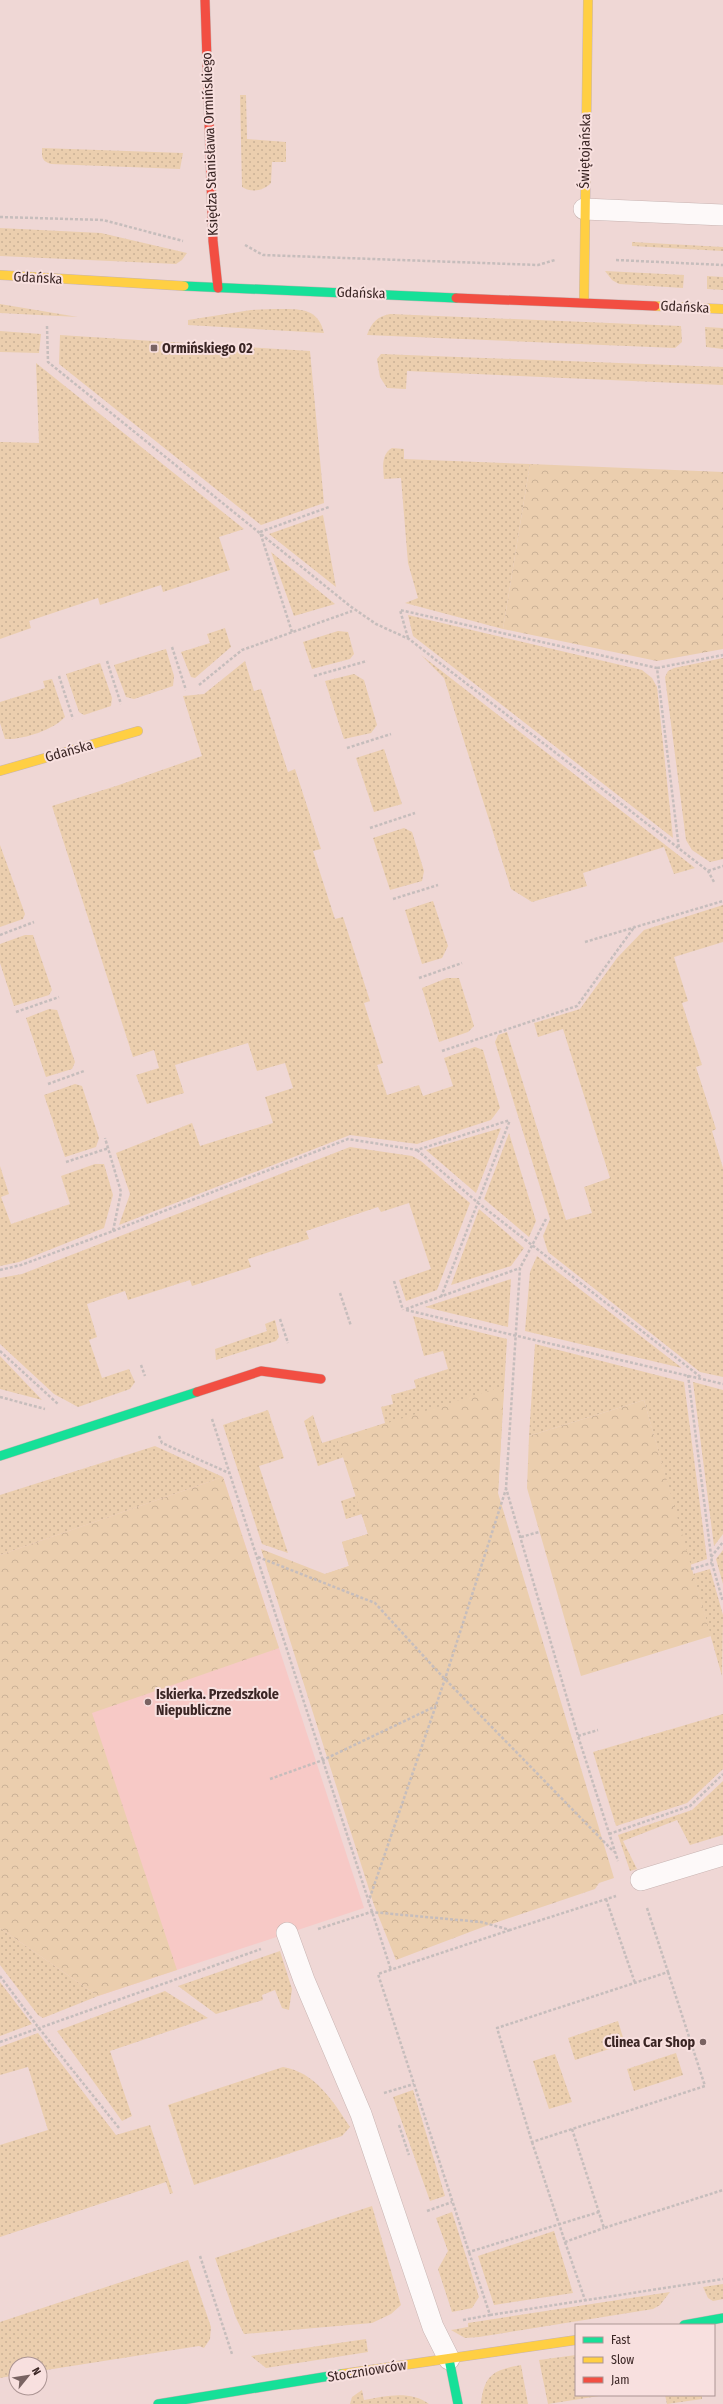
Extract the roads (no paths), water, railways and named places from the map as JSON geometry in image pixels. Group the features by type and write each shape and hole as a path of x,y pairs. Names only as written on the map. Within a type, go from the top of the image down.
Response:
{"street":[{"name":"Księdza Stanisława Ormińskiego","path":"205,0 213,241 218,288"},
{"name":"Świętojańska","path":"584,302 584,209 588,0"},
{"name":"Gdańska","path":"0,275 218,288 584,302 723,309"},
{"name":"Gdańska","path":"0,771 138,731"},
{"path":"0,1456 261,1371 322,1379"},
{"path":"690,2324 723,2318"},
{"name":"Stoczniowców","path":"158,2404 575,2340"},
{"path":"448,2359 458,2404"}],"lane":[{"path":"584,209 723,215"},
{"path":"641,1880 723,1855"},
{"path":"288,1936 361,2114 433,2327 448,2359"}],"place":[{"name":"Ormińskiego 02","path":"154,348"},
{"name":"Iskierka. Przedszkole Niepubliczne","path":"148,1702"},
{"name":"Clinea Car Shop","path":"703,2042"}]}
